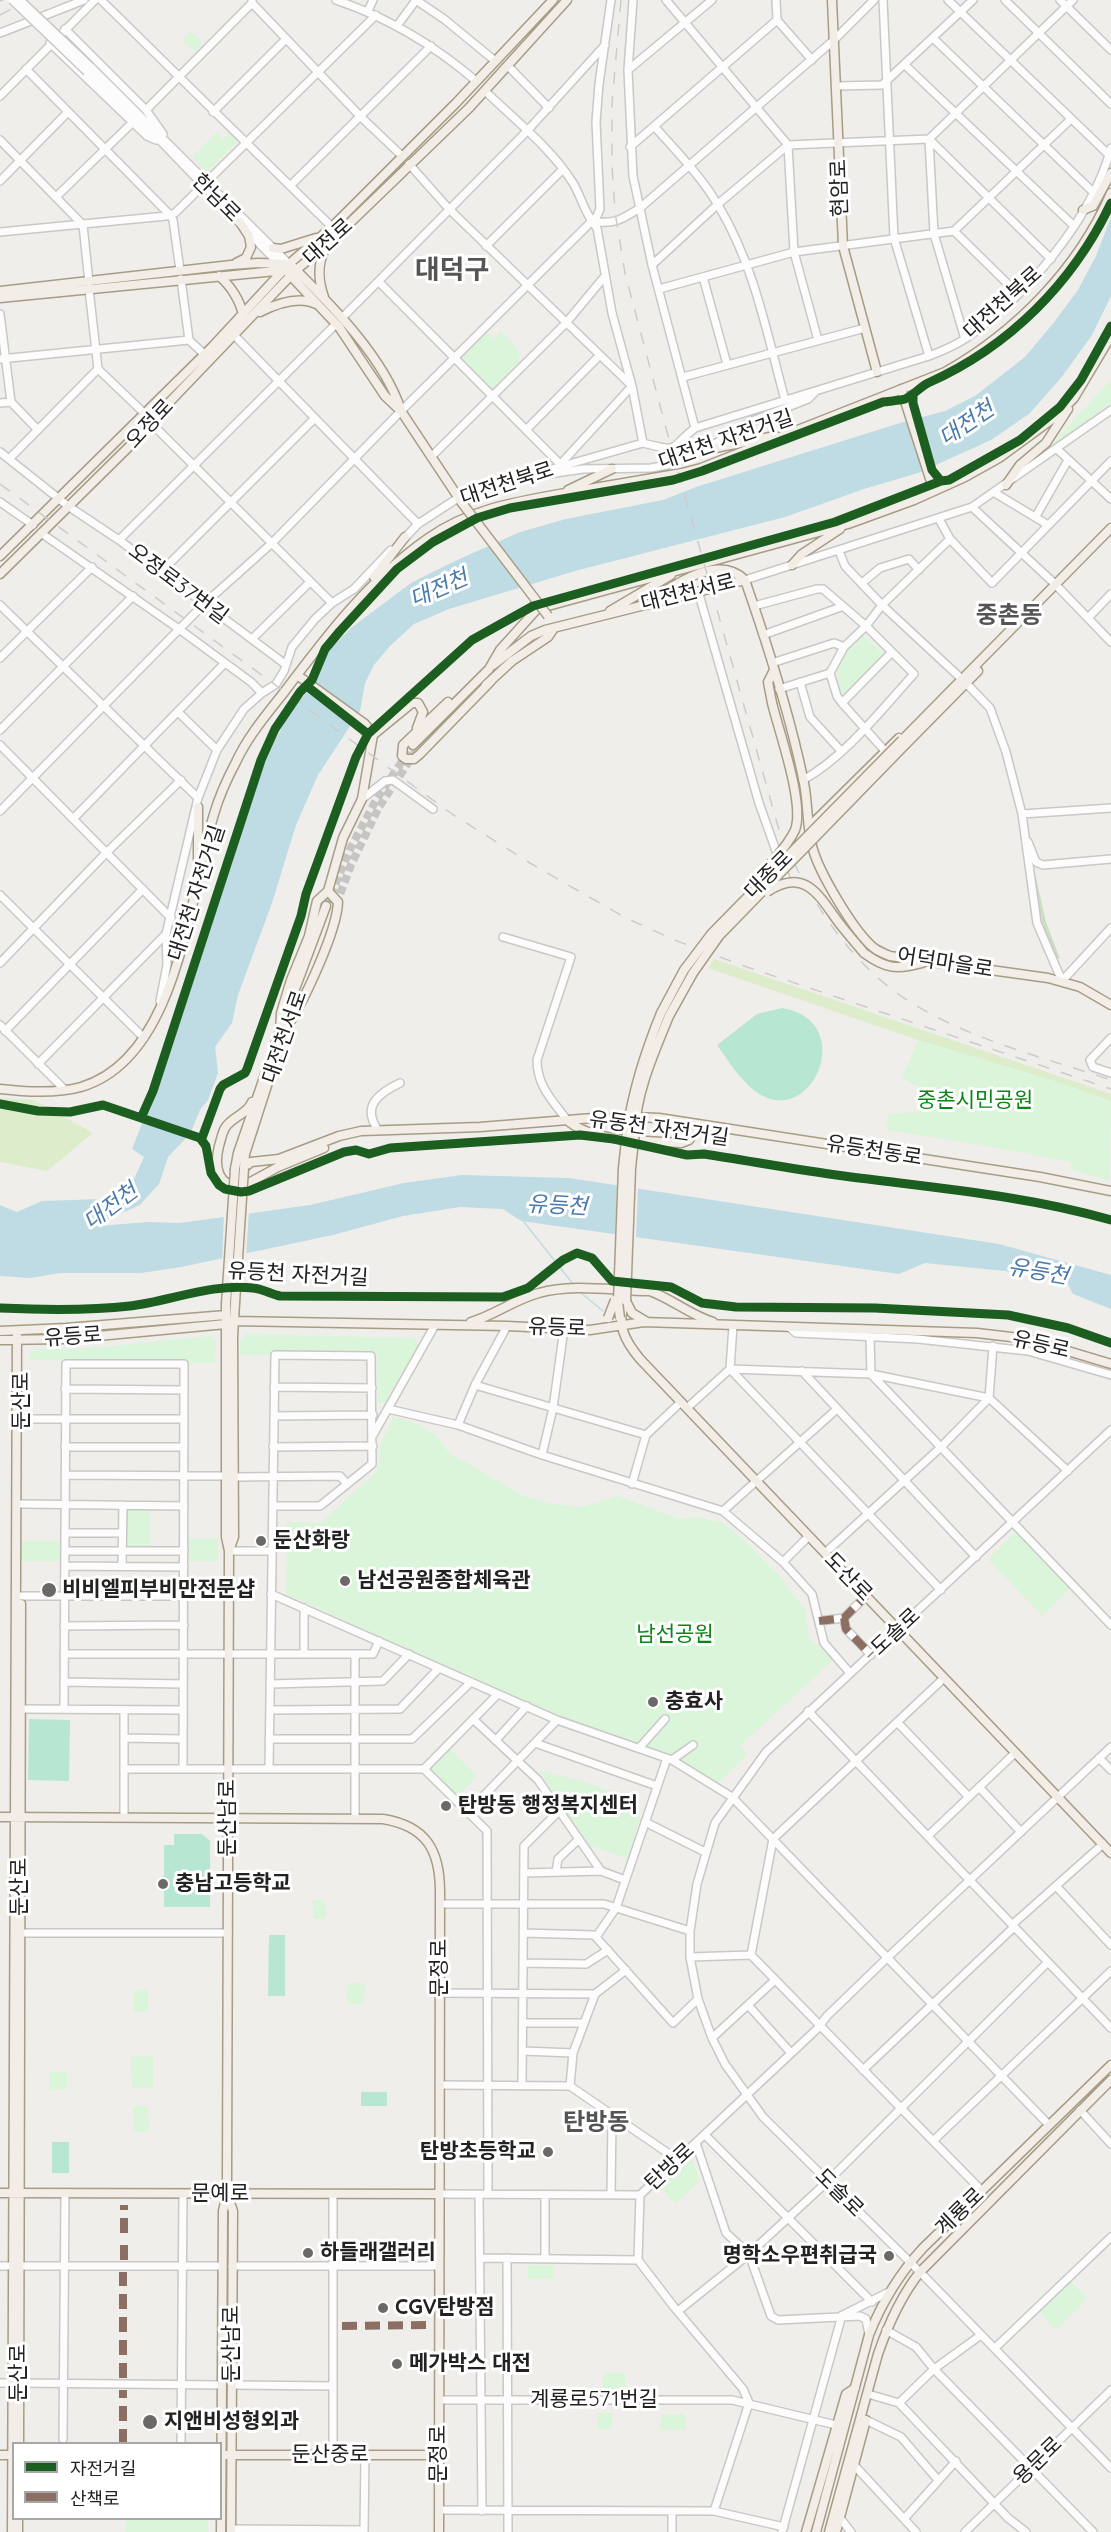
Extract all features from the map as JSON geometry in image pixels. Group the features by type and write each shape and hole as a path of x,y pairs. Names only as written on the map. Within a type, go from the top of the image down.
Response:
{"main road":[{"name":"대전로","path":"326,240 332,227 553,0"},
{"name":"대전로","path":"181,275 219,276 288,269 326,240 485,91 567,0"},
{"name":"현암로","path":"832,0 843,246 877,372"},
{"path":"1083,210 1093,206 1111,173"},
{"path":"159,1009 182,947 214,814 236,760 252,733 341,618 386,572 435,534 464,518 500,504 682,473 945,372 1018,321 1067,268 1111,193"},
{"path":"231,265 246,258 251,247 249,236 240,222"},
{"path":"219,276 227,283 248,316 275,304 309,300 321,302 318,282 320,260 326,240 281,249 273,248"},
{"name":"대전로","path":"0,298 181,275 231,265 258,263 288,269"},
{"name":"한남로","path":"288,269 339,320 394,390 401,411 460,500 555,628"},
{"name":"오정로","path":"0,574 152,424 161,411 234,335 288,269"},
{"name":"대전로","path":"0,291 89,286"},
{"name":"오정로","path":"0,556 204,354 248,316"},
{"path":"1006,485 1020,465 1046,443 1111,336"},
{"path":"901,389 934,491"},
{"path":"555,628 531,636 489,669 415,733 401,750 402,756 406,759 414,752 489,669 500,650 537,609 848,524 934,491 965,477 1007,452 1055,417 1074,398"},
{"path":"705,450 764,436 785,435"},
{"path":"559,494 612,469"},
{"path":"792,565 802,554 848,524"},
{"name":"대종로","path":"621,1322 626,1301 634,1089 645,1052 665,1015 713,946 754,895 1111,528"},
{"name":"대종로","path":"1057,586 1111,536"},
{"path":"320,645 335,620 396,551 405,537"},
{"path":"605,614 624,601 643,594 679,570"},
{"path":"645,604 685,579 712,570 734,573 745,580"},
{"name":"대전천서로","path":"414,752 512,661 548,637 555,628 745,580"},
{"name":"어덕마을로","path":"745,580 773,667 803,780 812,846 838,899 874,948 890,956 924,962 1062,981 1080,987 1111,1005"},
{"path":"754,895 770,863 784,847 798,820 794,788 768,682 773,667"},
{"path":"297,675 365,724 373,735"},
{"path":"283,1029 281,1013 309,936 318,901 328,891 343,838 362,799 373,735 412,703 418,703 423,712 415,733"},
{"path":"810,826 885,751 903,735 907,739 812,846"},
{"path":"198,803 199,876"},
{"path":"754,895 785,883 808,886 823,898 848,934 864,953 875,961 900,969 924,962"},
{"path":"239,1169 238,1153 266,1071 283,1029 307,990 332,930 338,902 328,891"},
{"name":"대전천서로","path":"239,1169 283,1029 330,907"},
{"name":"대전천북로","path":"0,1089 47,1091 64,1089 82,1086 108,1074 133,1054 159,1009"},
{"path":"266,1071 258,1083 249,1109 224,1130 216,1161 219,1176 225,1183 236,1187 251,1183 278,1167 324,1147 333,1138"},
{"name":"유등천동로","path":"239,1169 251,1162 279,1159 333,1138 361,1131 480,1127 567,1120 659,1118 1040,1177 1111,1191"},
{"path":"567,1120 575,1127 595,1135 681,1143 689,1140 699,1125"},
{"name":"대종로","path":"621,1322 623,1168 631,1131"},
{"path":"249,1143 251,1155 265,1161"},
{"name":"둔산남로","path":"221,2442 223,2211 227,2193 229,1551 234,1538 230,1476 229,1320 239,1169"},
{"path":"590,1330 608,1318 613,1311 620,1272"},
{"path":"462,1325 486,1318 536,1293 556,1288 650,1291 663,1296 699,1318 729,1326"},
{"path":"626,1301 627,1307 647,1323"},
{"name":"유등로","path":"0,1340 229,1320"},
{"name":"유등로","path":"0,1330 19,1331 229,1320 590,1330 621,1322 789,1327 978,1333 1028,1340 1111,1364"},
{"name":"도산로","path":"621,1322 626,1342 684,1405 1111,1853"},
{"name":"둔산로","path":"13,2442 19,1331"},
{"name":"둔산로","path":"18,1709 21,1596 19,1419"},
{"name":"문정로","path":"0,1817 355,1818 397,1822 420,1834 432,1849 437,1861 440,1904 439,2532"},
{"name":"계룡로","path":"816,2532 869,2335 879,2309 889,2292 909,2263 1111,2065"},
{"name":"계룡로","path":"829,2532 886,2330 909,2285 1111,2079"},
{"name":"문예로","path":"0,2193 439,2194"},
{"name":"둔산남로","path":"227,2193 233,2211 231,2454 227,2531"},
{"name":"둔산로","path":"15,2383 19,2442"},
{"name":"계룡로","path":"806,2532 846,2394 855,2388"},
{"name":"계룡로","path":"836,2532 866,2420 867,2398"},
{"name":"둔산중로","path":"222,2454 439,2455"},
{"name":"둔산남로","path":"222,2467 227,2531"}],"street":[{"name":"한남로","path":"12,0 89,69"},
{"name":"한남로","path":"20,0 165,142 288,269"},
{"path":"0,33 84,0"},
{"path":"0,96 95,0"},
{"path":"101,0 332,227"},
{"path":"336,0 368,11 397,26 431,46 476,81"},
{"path":"368,11 373,0"},
{"path":"397,26 416,0 444,19 494,60"},
{"path":"0,811 204,604 272,543 597,216 600,209 596,122 598,84 611,0"},
{"path":"633,0 628,70 630,147 652,265 695,428"},
{"path":"666,0 788,145 794,252 818,340"},
{"path":"628,70 712,0"},
{"path":"776,0 777,20 812,60"},
{"path":"591,221 607,224 640,208 812,60 874,0"},
{"path":"883,0 894,238 929,356"},
{"path":"948,0 1071,118 1110,152"},
{"path":"836,86 875,86 887,81 974,0"},
{"path":"1005,0 1111,104"},
{"path":"1060,0 1111,50"},
{"path":"652,265 718,204 788,145 929,139 1073,0"},
{"path":"146,110 252,2 361,117 402,156"},
{"path":"0,232 170,215 205,184 376,15"},
{"path":"630,147 777,20"},
{"path":"65,29 146,110 159,126 165,142"},
{"path":"933,38 1093,192"},
{"path":"213,112 286,39"},
{"path":"50,43 147,136 165,142"},
{"path":"119,540 379,282 549,108 606,44"},
{"path":"290,186 431,46"},
{"path":"905,65 1073,225"},
{"path":"508,66 549,108"},
{"path":"26,69 174,220 189,340 204,354"},
{"path":"485,91 527,131 562,170 572,183 591,221 597,228 612,313 632,386 643,443"},
{"path":"0,181 68,112"},
{"path":"659,289 794,252 954,231 1071,118"},
{"path":"57,198 133,123"},
{"path":"654,126 690,166 718,204 748,265 785,400"},
{"path":"929,139 1051,259"},
{"path":"929,139 934,234 965,339"},
{"path":"0,140 83,225 98,369 144,413"},
{"name":"대전천북로","path":"159,1009 167,965 166,934 198,803 217,750 244,709 276,684 292,647 315,619 332,603 354,589 418,524 460,500 528,476 643,443 667,449 676,447 695,428 929,356 965,339 1030,284 1051,259 1093,192 1110,152"},
{"path":"409,164 449,209 526,286 632,386"},
{"path":"486,246 562,170"},
{"name":"한남로","path":"205,184 273,248 288,269"},
{"path":"954,231 1018,294"},
{"path":"431,457 566,322 605,276"},
{"path":"704,277 727,364"},
{"path":"379,282 493,396 558,466 632,386"},
{"path":"0,314 3,358 11,402 38,430"},
{"path":"683,377 865,328"},
{"path":"234,335 418,524"},
{"path":"3,358 189,340"},
{"path":"526,430 600,355"},
{"path":"9,459 98,369"},
{"path":"528,476 583,469 667,465 705,450 750,422 808,399 817,390"},
{"path":"0,403 11,402"},
{"name":"대전천서로","path":"745,580 972,507 1111,410"},
{"path":"161,572 315,418"},
{"path":"152,424 332,603"},
{"path":"1057,449 1111,499"},
{"name":"오정로37번길","path":"0,452 68,506 119,540 285,664"},
{"path":"1036,516 1068,460"},
{"path":"939,519 950,539 992,583 1111,461"},
{"path":"995,492 1048,525"},
{"path":"0,502 33,525"},
{"path":"972,507 1057,586 1111,642"},
{"path":"41,533 179,629 251,682 262,693"},
{"path":"779,689 830,673 844,647 866,626 882,605 950,539"},
{"path":"839,551 845,566 882,605 982,698 994,717 1022,814 1037,923 1062,981 1111,928"},
{"path":"862,583 880,568 909,559 919,570"},
{"path":"0,658 92,567"},
{"path":"252,639 310,582"},
{"path":"754,606 823,589 841,607 866,626 914,674 841,751 819,771 803,780"},
{"path":"699,591 759,803 786,879"},
{"path":"1088,618 1111,594"},
{"path":"0,730 132,596"},
{"path":"0,605 181,780 198,803"},
{"path":"763,634 841,607"},
{"path":"773,667 834,643 844,647"},
{"path":"842,703 892,652"},
{"path":"73,819 225,663"},
{"path":"830,673 842,703 885,751"},
{"path":"800,682 810,717 841,751"},
{"path":"178,712 217,750"},
{"path":"0,745 171,918"},
{"path":"0,963 106,853 181,780"},
{"path":"362,799 385,781 393,780 433,809"},
{"path":"1022,814 1111,807"},
{"path":"1026,837 1036,862 1043,865 1111,859"},
{"path":"64,1089 3,1028 70,965 142,889"},
{"path":"0,896 144,1038"},
{"path":"38,1064 166,934"},
{"path":"503,937 571,957 537,1060 537,1074 540,1083 567,1120"},
{"path":"1111,1038 1090,1060 1093,1067 1111,1073"},
{"path":"378,1130 373,1123 372,1106 376,1097 384,1090 400,1083"},
{"path":"373,1435 435,1325"},
{"path":"458,1425 475,1385 507,1326"},
{"path":"729,1326 730,1369 941,1590"},
{"path":"789,1327 796,1333 993,1346 1028,1351 1111,1375"},
{"path":"542,1455 553,1408 564,1329"},
{"path":"870,1337 871,1374 1111,1625"},
{"path":"825,1553 940,1448 989,1398 993,1346"},
{"path":"269,1768 275,1355 371,1356 374,1446 372,1464 320,1506 273,1506"},
{"path":"64,1709 66,1364 184,1364 183,1768"},
{"path":"632,1484 646,1435 730,1369 871,1374 989,1398 1068,1471"},
{"path":"802,1371 976,1557"},
{"path":"475,1385 646,1435"},
{"path":"274,1387 372,1388"},
{"path":"66,1389 184,1390"},
{"path":"388,1409 458,1425 542,1455 723,1511 783,1562 812,1594 824,1643 850,1673"},
{"path":"723,1511 798,1441 837,1409"},
{"path":"274,1416 373,1415"},
{"path":"19,1419 184,1419"},
{"name":"도솔로","path":"1111,1430 766,1752 715,1823 705,1852 690,1931 690,1957 699,1999 712,2038 725,2064 746,2096 763,2117 920,2272 1111,2468"},
{"path":"273,1447 374,1446"},
{"path":"65,1447 184,1447"},
{"path":"65,1475 340,1476 346,1484"},
{"path":"21,1504 184,1506"},
{"path":"122,1566 123,1505"},
{"path":"65,1533 122,1533"},
{"path":"783,1562 809,1536"},
{"path":"65,1551 184,1551"},
{"path":"229,1551 272,1551"},
{"path":"65,1566 184,1567"},
{"path":"271,1594 557,1720 670,1759 732,1797 1000,2077 1049,2125"},
{"path":"21,1596 184,1596"},
{"path":"819,1621 844,1618 866,1596"},
{"path":"304,1608 304,1654"},
{"path":"844,1618 846,1629 871,1655"},
{"path":"64,1626 183,1625"},
{"path":"64,1654 355,1655 373,1654 378,1641"},
{"path":"270,1684 383,1681 409,1654"},
{"path":"355,1655 355,1818"},
{"path":"270,1710 400,1709 439,1668"},
{"path":"751,1955 773,1839 944,1677"},
{"path":"64,1682 183,1684"},
{"path":"269,1739 412,1739 471,1682"},
{"path":"124,1769 424,1768 498,1694"},
{"path":"495,1740 527,1706"},
{"path":"18,1709 183,1710"},
{"path":"124,1710 124,1817"},
{"path":"808,1711 1111,2028"},
{"path":"473,1719 538,1780 602,1871"},
{"path":"640,1747 665,1719"},
{"path":"468,1812 557,1720"},
{"path":"897,1722 969,1797"},
{"path":"124,1738 183,1739"},
{"path":"535,1743 657,1786"},
{"path":"596,1937 616,1908 657,1786 670,1759 693,1745"},
{"name":"탄방로","path":"439,2194 640,2195 791,2054 887,1958 1111,1747"},
{"path":"927,1836 1015,1753"},
{"path":"1099,1758 1111,1770"},
{"path":"424,1768 488,1831 488,2194"},
{"path":"979,1787 1021,1832"},
{"path":"522,2086 524,1846 559,1811"},
{"path":"645,1821 705,1852"},
{"path":"556,1872 558,1859 579,1839"},
{"path":"863,2070 1012,1929 1013,1924 1103,1844"},
{"path":"524,1873 602,1871 625,1880"},
{"path":"1056,1886 1111,1945"},
{"path":"440,1904 604,1904 690,1931"},
{"path":"523,1933 596,1937 674,2023 699,1999"},
{"path":"17,1934 228,1934"},
{"path":"523,1963 586,1964 608,1950"},
{"path":"690,1957 751,1955 982,2191"},
{"path":"678,2311 748,2254 828,2181 1048,1962"},
{"path":"570,2086 573,2053 595,1994 626,1970"},
{"path":"933,2141 1111,1971"},
{"path":"712,2038 775,1980"},
{"path":"440,1993 595,1994"},
{"path":"748,2005 791,2054"},
{"path":"523,2023 583,2023"},
{"path":"523,2051 573,2053"},
{"path":"440,2085 570,2086 678,2160"},
{"path":"1080,2110 1111,2145"},
{"path":"611,2195 612,2116"},
{"path":"705,2135 872,2302"},
{"path":"696,2143 726,2233 748,2254 771,2316 778,2320 842,2315 863,2317 866,2319 869,2335"},
{"path":"63,2442 65,2193"},
{"path":"181,2442 183,2194"},
{"path":"333,2194 333,2455"},
{"path":"479,2194 482,2511"},
{"path":"545,2194 545,2259"},
{"path":"640,2195 638,2260 743,2389 749,2403 714,2511"},
{"path":"995,2348 1111,2237"},
{"path":"480,2258 638,2260"},
{"path":"507,2258 508,2532"},
{"path":"0,2266 222,2266"},
{"path":"232,2266 439,2266"},
{"path":"842,2315 889,2292"},
{"path":"439,2510 714,2511 783,2530 842,2315"},
{"path":"886,2330 916,2347 934,2369 1093,2532"},
{"path":"899,2403 934,2369 981,2335"},
{"path":"0,2383 221,2385"},
{"path":"232,2385 333,2386"},
{"name":"용문로","path":"965,2532 1111,2390"},
{"path":"867,2398 899,2403 1008,2518 1026,2532"},
{"name":"계룡로571번길","path":"439,2400 732,2400 836,2425"},
{"path":"866,2420 901,2437 938,2480"},
{"path":"227,2531 364,2531 365,2455"},
{"path":"904,2519 956,2461"},
{"path":"854,2465 916,2532"},
{"path":"672,2511 672,2532"},
{"path":"840,2518 851,2532"}],"green space":[{"path":"190,31 201,41 200,47 195,51 182,41"},
{"path":"217,132 223,139 230,133 238,142 207,172 192,157"},
{"path":"485,330 493,339 501,331 518,349 520,361 492,389 458,357"},
{"path":"1111,380 1111,403 1045,452 1107,384"},
{"path":"862,634 884,655 842,700 837,679 839,664"},
{"path":"1036,878 1046,922 1060,959 1055,957 1044,928 1037,899"},
{"path":"714,959 1111,1094 1111,1101 1054,1081 918,1040 708,968"},
{"path":"782,1008 806,1017 819,1032 822,1051 819,1070 809,1087 794,1098 775,1100 749,1086 717,1045 757,1014"},
{"name":"중촌시민공원","path":"918,1040 1054,1081 1111,1101 1110,1181 1070,1169 1071,1162 886,1130 888,1114 927,1111 931,1107 932,1094 902,1079"},
{"path":"0,1098 34,1100 93,1133 47,1171 0,1162"},
{"path":"246,1334 415,1338 418,1345 385,1403 378,1403 377,1355 240,1355 240,1342"},
{"path":"211,1336 216,1341 215,1363 30,1360 30,1352 37,1349 80,1349"},
{"name":"남선공원","path":"393,1417 413,1422 436,1435 448,1452 523,1496 552,1504 581,1507 618,1496 679,1519 696,1517 721,1522 742,1538 783,1580 805,1610 809,1639 834,1659 740,1746 748,1755 717,1784 669,1756 558,1718 286,1594 287,1522 321,1523 377,1471 381,1443"},
{"path":"126,1508 150,1509 150,1550 125,1549"},
{"path":"1016,1531 1071,1588 1042,1616 988,1559"},
{"path":"218,1538 218,1561 187,1561 187,1539"},
{"path":"20,1541 60,1541 60,1561 21,1561"},
{"path":"29,1719 70,1720 69,1781 28,1780"},
{"path":"450,1749 477,1776 455,1799 427,1771"},
{"path":"539,1771 580,1780 606,1790 641,1812 628,1859 589,1845"},
{"path":"174,1834 202,1834 210,1841 210,1907 164,1907 164,1845 174,1845"},
{"path":"313,1900 325,1900 326,1919 313,1919"},
{"path":"269,1935 285,1935 285,1996 268,1996"},
{"path":"348,1983 365,1983 364,2004 347,2004"},
{"path":"134,1990 148,1990 148,2012 134,2012"},
{"path":"131,2056 153,2056 153,2088 132,2088"},
{"path":"49,2072 67,2072 67,2089 49,2090"},
{"path":"361,2092 387,2092 387,2106 361,2106"},
{"path":"133,2106 148,2106 149,2132 133,2132"},
{"path":"52,2142 69,2142 69,2173 52,2173"},
{"path":"689,2153 700,2181 675,2204 656,2183"},
{"path":"528,2265 553,2265 553,2279 528,2279"},
{"path":"1070,2280 1087,2299 1055,2330 1039,2311 1040,2304"},
{"path":"603,2373 625,2373 625,2390 603,2390"},
{"path":"599,2413 612,2413 612,2429 597,2429"},
{"path":"685,2414 686,2430 660,2430 661,2415"},
{"path":"126,2520 208,2520 208,2532 125,2532"}],"water":[{"path":"1111,217 1111,296 1092,335 1061,378 1029,414 991,440 918,473 785,517 575,571 449,609 414,624 390,646 374,665 365,683 360,711 318,775 296,825 272,903 238,995 232,1023 215,1047 218,1073 208,1100 200,1110 190,1134 168,1157 159,1184 140,1205 98,1226 149,1222 180,1223 310,1205 404,1183 462,1175 569,1178 999,1244 1111,1275 1111,1309 1073,1294 1064,1277 925,1263 899,1274 521,1221 503,1209 460,1207 403,1216 333,1235 181,1267 141,1273 60,1273 30,1278 0,1276 0,1205 17,1212 42,1201 102,1199 134,1179 144,1157 132,1149 158,1084 214,907 231,868 238,839 264,761 292,709 315,683 320,666 329,650 351,628 411,583 520,532 566,519 663,500 696,487 945,411 975,396 1025,357 1055,321 1078,290 1096,256"}],"pier":[{"path":"617,1184 638,1187 636,1239 615,1236"},
{"path":"249,1211 246,1257 222,1262 224,1214"}],"waterway":[{"name":"유등천","path":"524,1222 573,1284"},
{"path":"580,1292 603,1311"}],"tunnel":[{"path":"326,906 351,847 376,800 413,745"},
{"path":"336,905 351,865 379,807 416,751"}],"railway":[{"path":"0,15 28,0"},
{"path":"621,0 612,103 612,166 615,212 625,273 667,432 779,830 799,873 827,919 850,950 892,989 930,1014 955,1026 1032,1055 1111,1080"},
{"path":"0,484 452,814 530,863 624,917 677,941 744,966 1111,1089"}],"marked path":[{"path":"819,1621 844,1618 866,1596"},
{"path":"844,1618 846,1629 871,1655"},
{"path":"124,2205 124,2233"},
{"path":"124,2238 124,2260"},
{"path":"123,2272 123,2378"},
{"path":"342,2326 429,2325"},
{"path":"123,2390 123,2442"}],"cycle path":[{"name":"대전천 자전거길","path":"141,1118 153,1091 261,760 275,729 300,692 312,680 325,649 397,569 433,542 477,518 510,508 673,480 883,402 905,399 985,351 1036,310 1078,260 1111,203"},
{"path":"202,1138 220,1089 245,1073 247,1069 301,916 306,894 356,757 368,734 472,640 533,606 835,522 941,481 949,480 1020,440 1060,407 1081,380 1111,326"},
{"path":"913,394 913,403 932,470 941,481"},
{"path":"305,687 368,734"},
{"name":"유동천 자전거길","path":"0,1104 38,1111 70,1112 103,1105 200,1138 206,1146 211,1173 219,1185 225,1189 241,1192 249,1191 344,1152 356,1150 369,1154 390,1148 580,1135 614,1139 687,1155 704,1154 826,1174 1012,1198 1111,1220"},
{"name":"유등천 자전거길","path":"0,1308 65,1310 114,1308 145,1304 207,1290 238,1287 257,1289 280,1296 503,1297 528,1288 563,1260 577,1253 592,1258 612,1281 671,1287 702,1303 736,1307 875,1308 1008,1315 1068,1328 1111,1343"}],"place":[{"name":"둔산화랑","path":"261,1541"},
{"name":"남선공원종합체육관","path":"345,1581"},
{"name":"비비엘피부비만전문샵","path":"49,1590"},
{"name":"충효사","path":"653,1702"},
{"name":"탄방동 행정복지센터","path":"446,1806"},
{"name":"충남고등학교","path":"163,1884"},
{"name":"탄방초등학교","path":"548,2152"},
{"name":"하들래갤러리","path":"308,2253"},
{"name":"명학소우편취급국","path":"889,2256"},
{"name":"CGV탄방점","path":"383,2308"},
{"name":"메가박스 대전","path":"397,2364"},
{"name":"지앤비성형외과","path":"150,2422"}],"district":[{"name":"대덕구","path":"452,271"},
{"name":"중촌동","path":"1009,616"},
{"name":"탄방동","path":"596,2123"}],"water label":[{"name":"대전천","path":"967,424"},
{"name":"대전천","path":"439,589"},
{"name":"대전천","path":"111,1207"}]}
